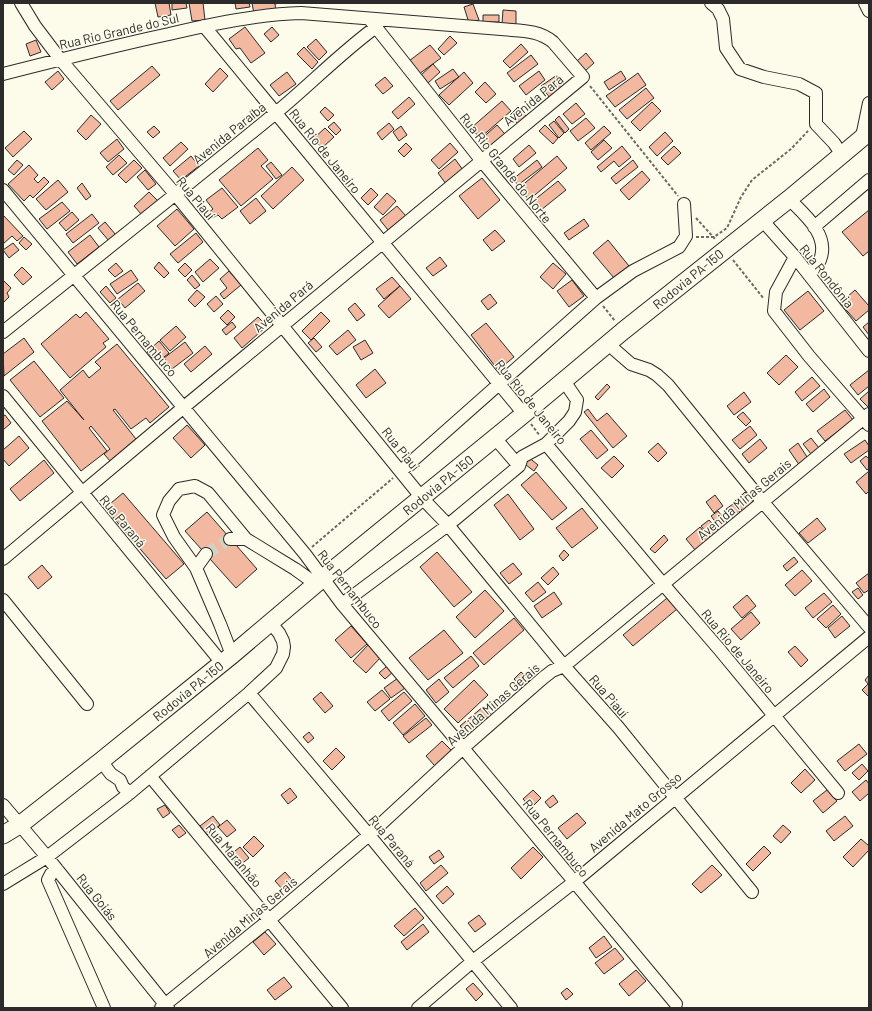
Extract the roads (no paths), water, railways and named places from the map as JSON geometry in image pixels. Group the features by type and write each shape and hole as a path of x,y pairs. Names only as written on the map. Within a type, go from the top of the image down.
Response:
{"highway":[{"name":"Rodovia PA-150","path":"3,835 21,824 227,659 319,581 495,438 623,331 789,199 865,134"}],"street":[{"name":"Rua Piauí","path":"21,3 35,26 60,59 176,195 422,498 448,525 564,666 618,727 674,798 752,892"},
{"path":"711,3 718,9 723,20 726,48 740,68 764,77 799,84 816,93 816,124 834,143 842,155"},
{"path":"865,3 869,11"},
{"name":"Rua Rio Grande do Sul","path":"3,74 60,59 204,26 292,14 316,14 373,23 512,30 535,33 553,42 582,77"},
{"name":"Avenida Paraíba","path":"3,332 176,195 276,113 358,41 373,23"},
{"name":"Rua Rio Grande do Norte","path":"373,23 481,160 596,298"},
{"name":"Rua Rio de Janeiro","path":"204,26 524,414"},
{"name":"Avenida Pará","path":"3,559 282,325 582,77"},
{"path":"865,134 869,103"},
{"path":"814,227 869,180"},
{"name":"Rua Pernambuco","path":"3,190 305,554 319,581 342,604 676,1004"},
{"path":"789,199 814,227 821,241 822,252 820,260 808,274"},
{"path":"401,471 596,298 633,271 679,247 686,236 684,204"},
{"name":"Rua Rondônia","path":"762,220 795,257 869,351"},
{"path":"795,257 776,292 774,310 809,356 867,419"},
{"path":"608,344 631,364 657,374 668,385 762,502 869,627"},
{"path":"342,604 448,525 519,466 522,457 546,444 575,412 577,400 564,381"},
{"name":"Rua Paraná","path":"3,396 82,492 227,659"},
{"name":"Avenida Minas Gerais","path":"165,1007 369,835 463,748 543,678 552,671 564,666 762,502 867,419"},
{"path":"495,438 519,466"},
{"name":"Rua Rio de Janeiro","path":"546,444 838,793"},
{"path":"227,659 220,624 196,568 174,537 163,515 169,501 179,489 195,486 208,493 246,539 295,569 319,581"},
{"path":"230,539 246,539"},
{"path":"196,568 206,554"},
{"path":"3,600 87,704"},
{"path":"3,884 47,857 130,793 249,693 276,668 283,654 283,641 279,633 270,622"},
{"name":"Avenida Mato Grosso","path":"418,1008 473,961 574,882 869,637"},
{"name":"Rua Paraná","path":"249,693 369,835 511,1008"},
{"path":"101,761 111,774 120,780 130,793"},
{"name":"Rua Maranhão","path":"150,776 342,1008"},
{"name":"Rua Goiás","path":"3,805 21,824 165,1007"},
{"path":"56,868 48,880 104,1008"}],"tunnel":[{"path":"206,554 230,539"}]}
